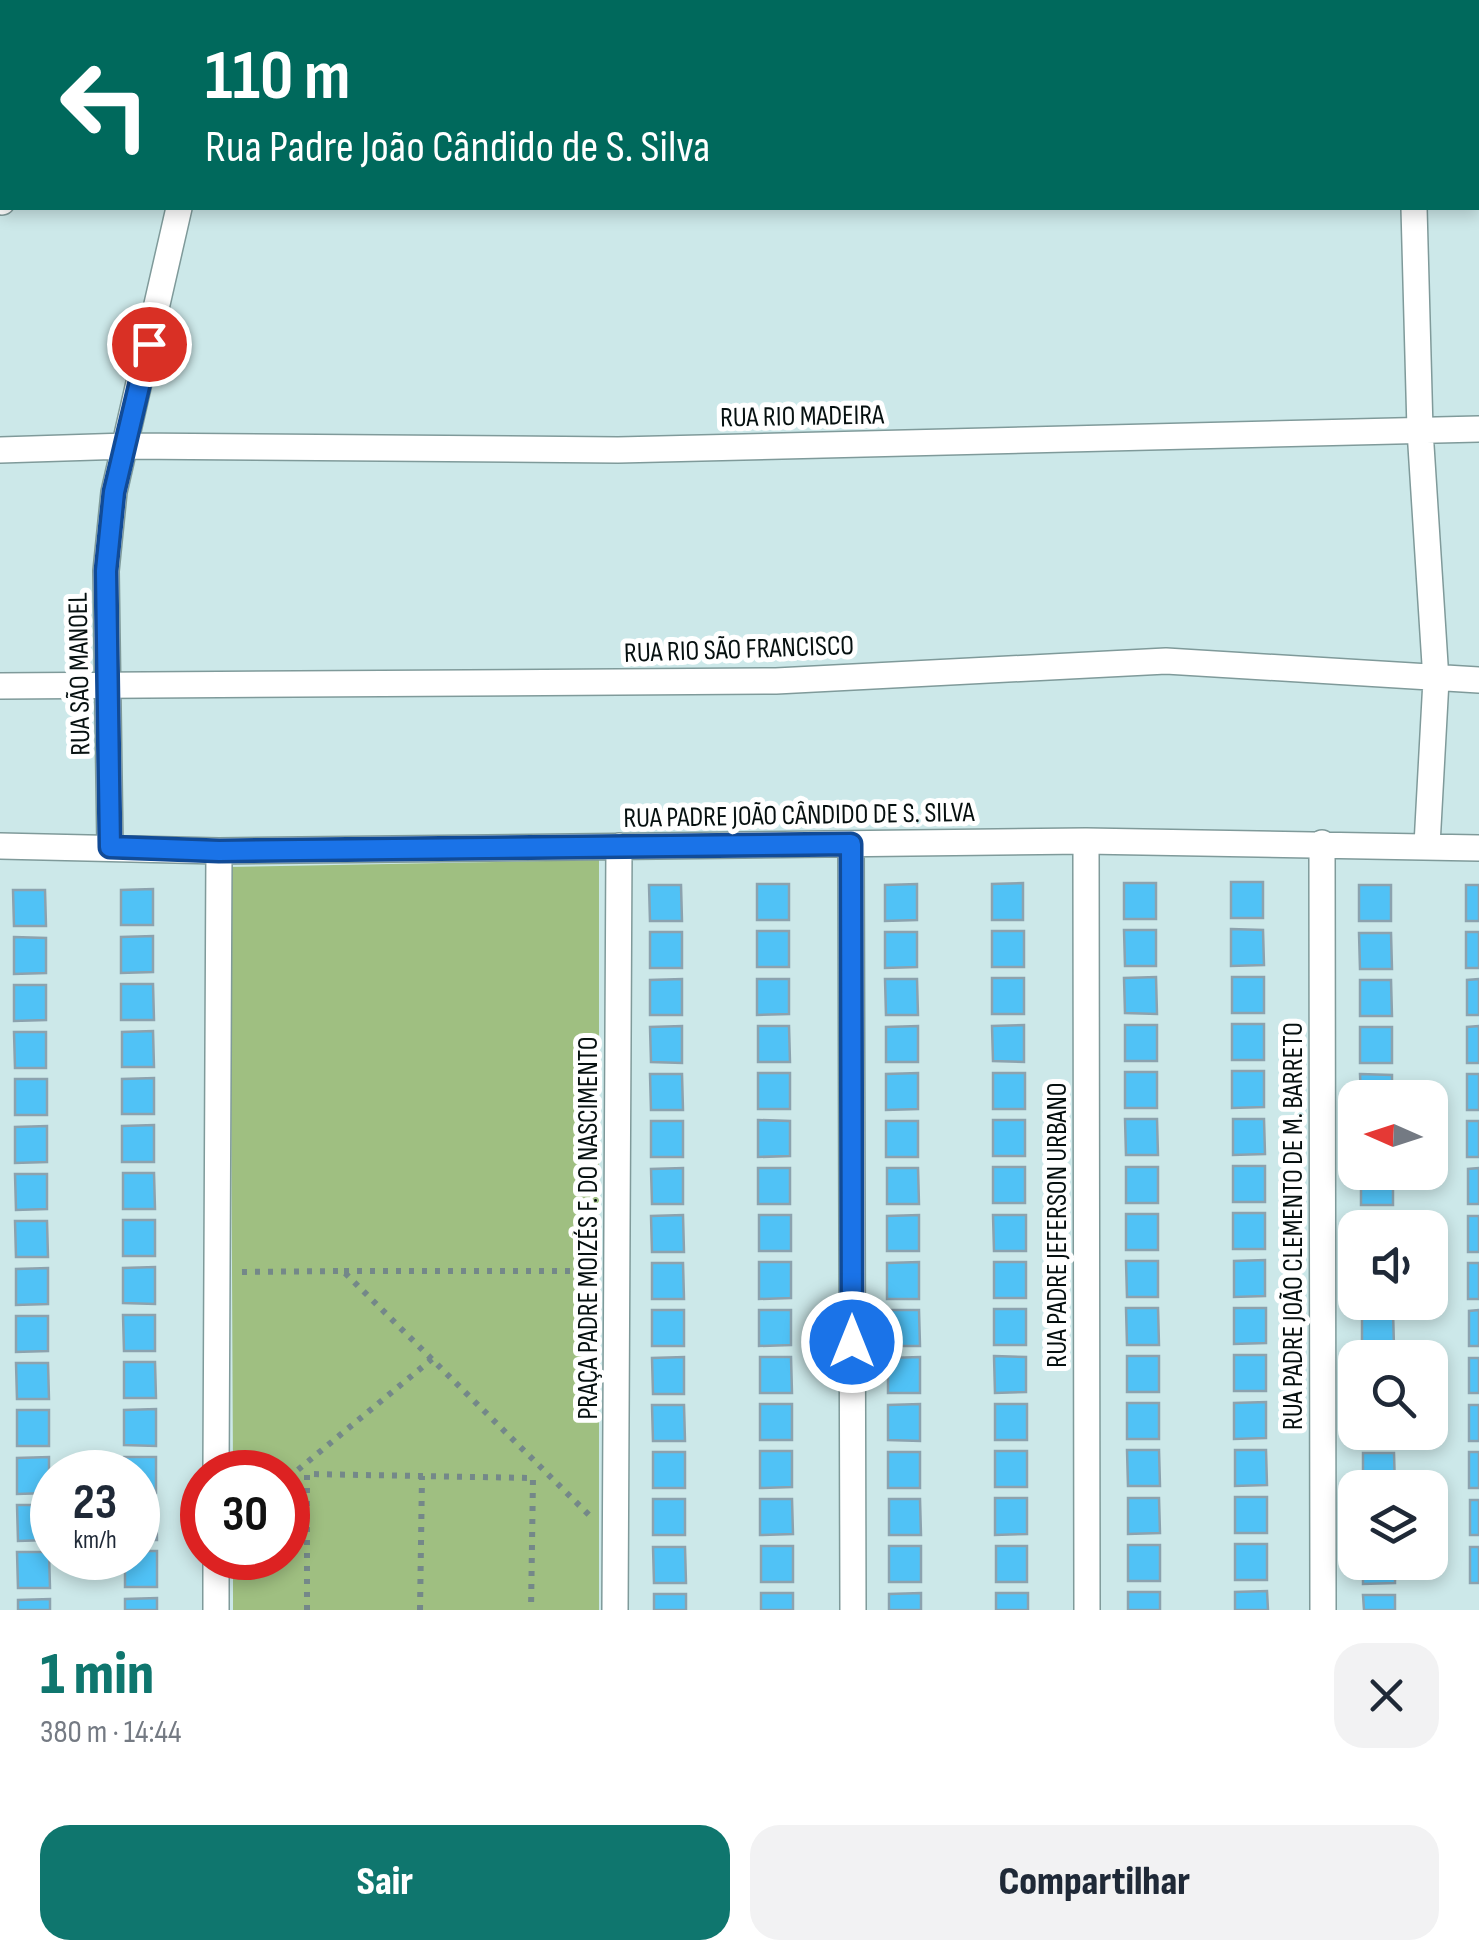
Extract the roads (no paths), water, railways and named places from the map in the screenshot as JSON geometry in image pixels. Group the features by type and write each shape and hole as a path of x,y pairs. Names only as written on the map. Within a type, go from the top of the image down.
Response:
{"street":[{"name":"RUA SÃO MANOEL","path":"110,847 106,571 114,492 179,210"},
{"path":"1414,210 1420,430 1436,680 1427,846"},
{"name":"RUA RIO MADEIRA","path":"0,450 127,446 618,450 1479,429"},
{"name":"RUA RIO SÃO FRANCISCO","path":"0,686 776,682 1166,660 1479,680"},
{"name":"RUA PADRE JOÃO CÂNDIDO DE S. SILVA","path":"0,846 219,851 1086,841 1322,842 1479,848"},
{"name":"RUA PADRE JEFERSON URBANO","path":"1086,841 1087,1610"},
{"name":"RUA PADRE JOÃO CLEMENTO DE M. BARRETO","path":"1322,842 1322,1610"},
{"path":"851,844 852,1610"},
{"name":"PRAÇA PADRE MOIZÉS F. DO NASCIMENTO","path":"615,1610 619,846"},
{"path":"216,1450 219,851"},
{"path":"216,1580 216,1610"}]}
